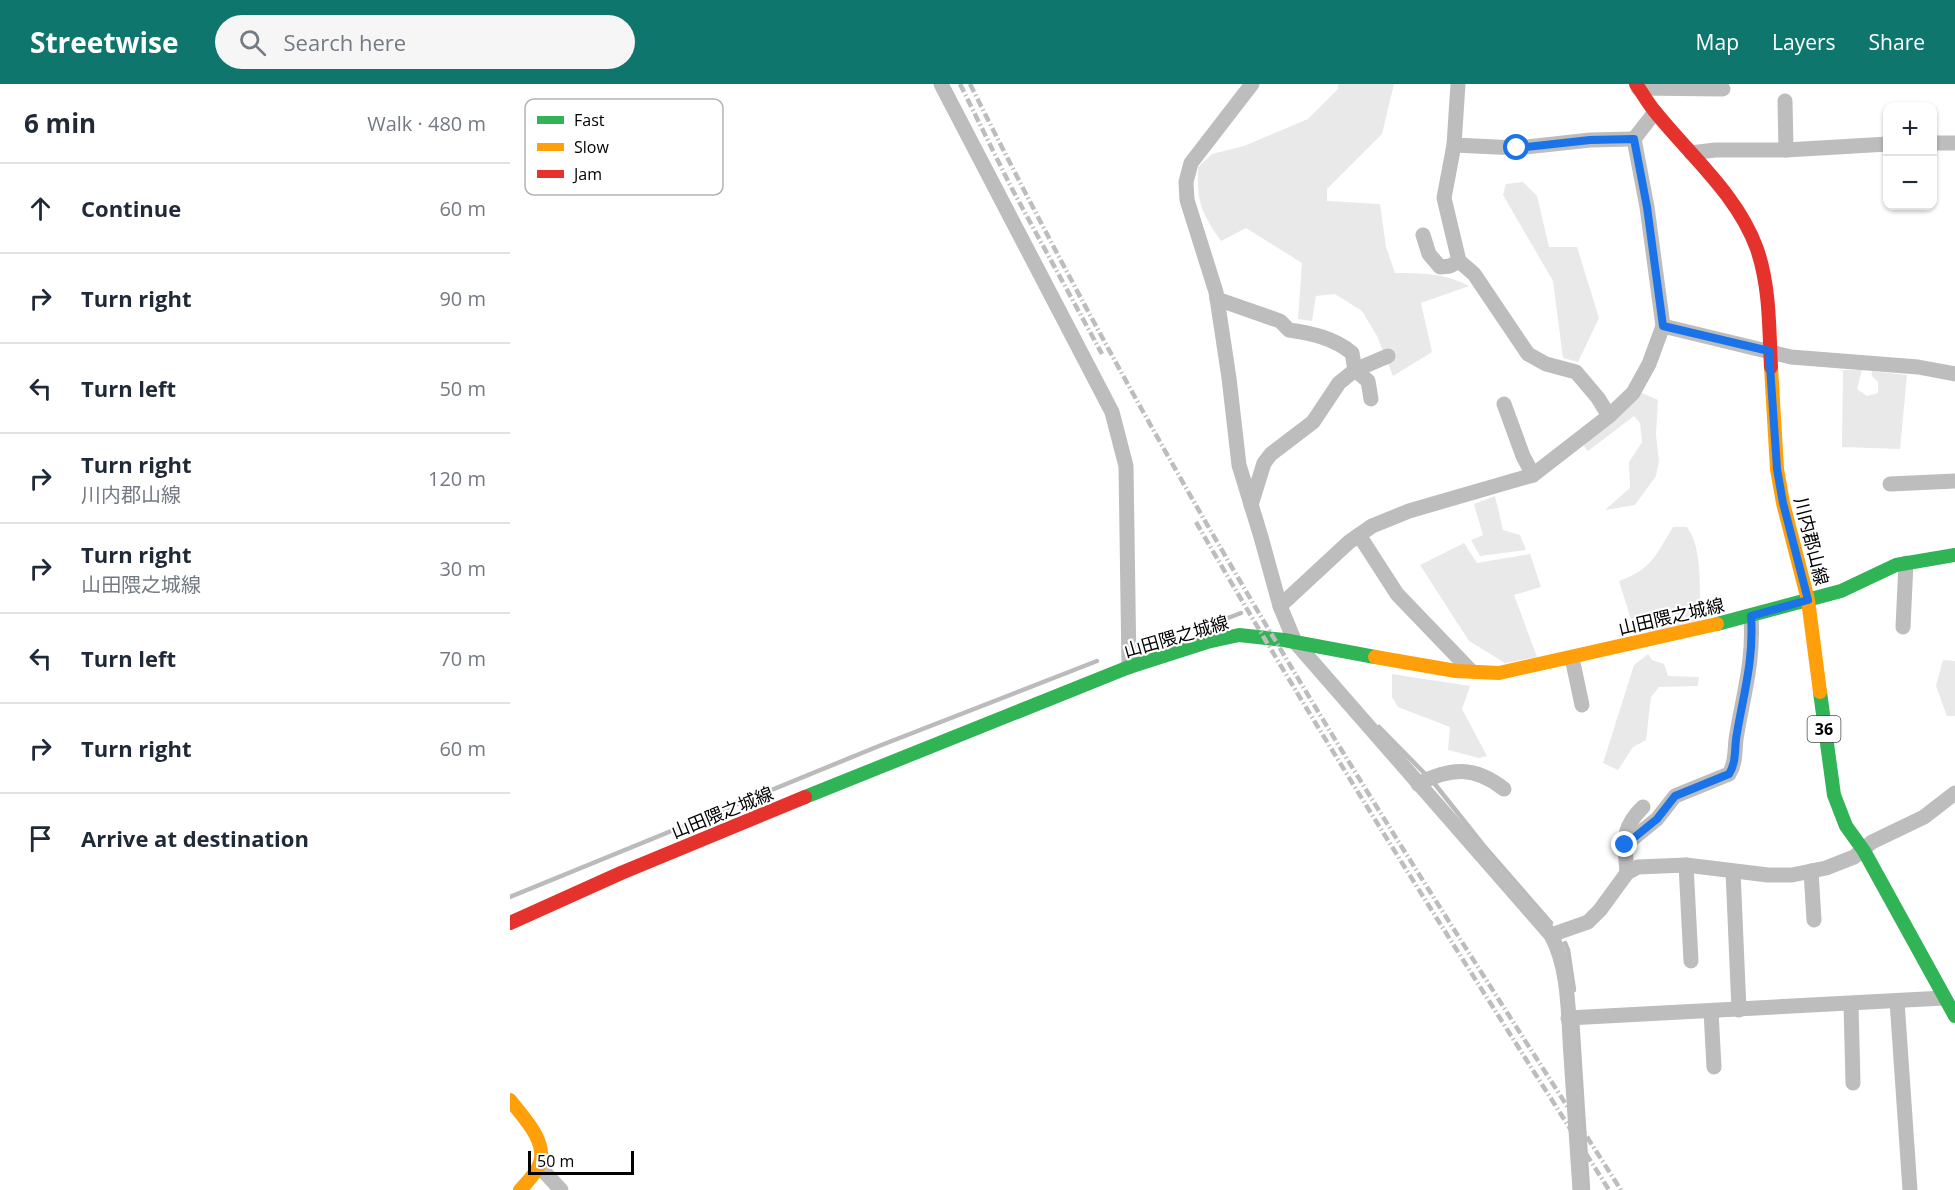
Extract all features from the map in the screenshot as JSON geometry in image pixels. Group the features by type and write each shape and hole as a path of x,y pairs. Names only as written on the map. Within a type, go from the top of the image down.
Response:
{"main road":[{"name":"川内郡山線","path":"1637,86 1655,112 1726,194 1745,224 1757,249 1766,283 1777,469 1783,503 1808,600 1834,795 1846,826 1863,850 1955,1016"},
{"name":"山田隈之城線","path":"510,924 632,869 906,756 1129,667 1207,642 1239,636 1295,642 1389,660 1471,672 1499,673 1751,616 1841,591 1906,562 1955,555"},
{"path":"510,1100 538,1143 541,1157 537,1168 520,1190"}],"street":[{"path":"941,84 1112,412 1126,466 1129,667"},
{"path":"1252,84 1191,163 1186,182 1187,200 1217,299 1239,465 1280,606 1295,642 1426,780 1551,935 1558,949 1574,1018 1580,1190"},
{"path":"1458,84 1454,145 1444,198 1459,261 1474,274 1528,354 1546,364 1575,372 1598,398 1609,416"},
{"path":"1637,86 1723,89"},
{"path":"1785,101 1786,150"},
{"path":"1280,606 1372,526 1409,511 1533,475 1609,416 1633,393 1649,364 1663,326 1647,207 1634,139 1655,112"},
{"path":"1454,145 1517,148 1590,140 1634,139"},
{"path":"1937,143 1955,143"},
{"path":"1691,153 1715,150 1786,150 1883,144"},
{"path":"1423,235 1429,254 1440,267 1450,266 1459,261"},
{"path":"1217,299 1280,321 1289,330 1313,333 1346,348 1352,352 1355,370 1368,381 1371,399"},
{"path":"1663,326 1791,357 1918,367 1955,374"},
{"path":"1251,505 1264,463 1271,454 1313,422 1340,383 1355,370 1388,356"},
{"path":"1504,404 1522,456 1533,475"},
{"path":"1890,484 1955,481"},
{"path":"1359,535 1397,594 1471,672"},
{"path":"1903,627 1906,562"},
{"path":"1625,845 1657,819 1675,796 1729,774 1734,767 1736,735 1749,675 1751,616"},
{"path":"1572,658 1582,705"},
{"path":"1426,780 1440,773 1476,772 1490,778 1504,789"},
{"path":"1551,935 1588,922 1628,873 1638,867 1686,865 1768,875 1792,875 1826,868 1845,861 1872,842 1924,817 1955,793"},
{"path":"1628,873 1626,828 1643,807"},
{"path":"1686,865 1691,961"},
{"path":"1733,871 1739,1010"},
{"path":"1811,871 1814,920"},
{"path":"1574,1018 1944,998"},
{"path":"1897,1001 1910,1190"},
{"path":"1851,1004 1853,1083"},
{"path":"1711,1011 1714,1067"},
{"path":"537,1168 561,1190"}],"shaded area":[{"path":"1338,84 1394,84 1382,134 1327,189 1327,201 1380,204 1386,247 1395,273 1442,276 1469,286 1421,303 1432,352 1393,376 1377,336 1362,311 1335,294 1316,296 1312,321 1298,319 1302,263 1246,228 1221,241 1205,214 1198,190 1198,167 1212,154 1244,146 1308,119 1338,89"},
{"path":"1523,182 1537,196 1549,247 1577,247 1599,318 1578,362 1563,358 1553,281 1503,195 1506,184"},
{"path":"1843,370 1862,370 1857,389 1867,396 1878,393 1878,382 1872,376 1872,371 1907,375 1900,449 1842,447"},
{"path":"1642,393 1658,400 1656,435 1659,461 1656,476 1635,505 1605,510 1630,488 1629,462 1642,442 1640,423 1634,416 1588,451 1583,445"},
{"path":"1495,496 1503,530 1520,535 1526,550 1480,556 1471,540 1483,535 1474,504"},
{"path":"1673,527 1687,527 1696,548 1700,624 1652,633 1633,626 1619,581 1639,571 1652,560"},
{"path":"1464,543 1477,563 1530,554 1541,587 1514,595 1537,657 1505,663 1469,641 1420,565"},
{"path":"1648,654 1652,660 1664,664 1668,676 1699,677 1698,686 1659,687 1651,697 1646,740 1633,747 1618,770 1603,763 1634,665"},
{"path":"1943,660 1955,661 1955,716 1947,716 1936,686"},
{"path":"1392,674 1470,686 1462,709 1487,756 1479,758 1448,750 1450,727 1398,707 1392,697"}],"waterway":[{"path":"1220,621 1241,613"},
{"path":"510,897 879,746 1097,661"},
{"path":"1379,727 1434,783 1484,846 1551,923"},
{"path":"1565,943 1574,990"},
{"path":"1577,1019 1588,1190"}],"railway":[{"path":"960,84 1011,187 1102,354"},
{"path":"970,84 1121,372 1242,585 1408,857 1621,1190"},
{"path":"1196,522 1347,775 1609,1190"}],"traffic: fast":[{"path":"1717,624 1841,591 1896,565 1955,555"},
{"path":"805,797 1129,667 1207,642 1239,635 1284,640 1375,657"},
{"path":"1820,692 1834,795 1846,826 1864,851 1955,1016"}],"traffic: slow":[{"path":"1771,367 1777,469 1783,503 1808,600 1820,692"},
{"path":"1375,657 1456,671 1499,673 1717,624"},
{"path":"510,1100 537,1137 541,1154 537,1170 520,1190"}],"traffic: jam":[{"path":"1636,84 1654,111 1726,194 1749,230 1757,249 1764,278 1771,367"},
{"path":"510,923 621,873 805,797"}],"route":[{"path":"1517,148 1590,140 1634,139 1647,207 1663,326 1769,351 1777,469 1783,503 1808,600 1751,616 1749,675 1736,735 1734,767 1729,774 1675,796 1657,819 1625,845"}]}
